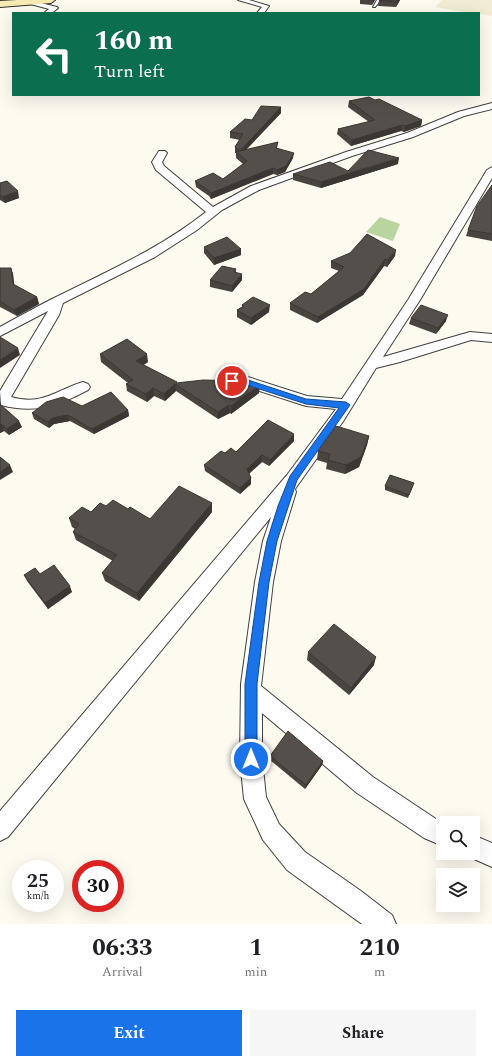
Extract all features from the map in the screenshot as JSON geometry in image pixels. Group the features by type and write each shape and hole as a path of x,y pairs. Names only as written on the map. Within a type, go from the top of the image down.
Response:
{"main road":[{"path":"0,4 51,0"}],"street":[{"path":"241,0 266,6 261,12"},
{"path":"35,1 55,8 49,12"},
{"path":"0,332 58,301 151,255 177,240 213,212 255,188 410,134 461,114 492,106"},
{"path":"162,153 157,159 160,168 213,212"},
{"path":"0,829 293,479 346,405 371,364 414,300 492,170"},
{"path":"58,301 53,315 4,397 6,400 17,404 35,405 66,396 83,387"},
{"path":"371,364 395,359 470,336 492,338"},
{"path":"226,381 248,382 306,402 346,405"},
{"path":"293,479 282,506 272,541 264,582 251,692 251,759 255,798 271,832 296,861 352,900 383,924"},
{"path":"251,692 365,785 436,831"},
{"path":"480,850 492,855"}],"lane":[{"path":"374,6 379,0"}],"shaded area":[{"path":"442,0 492,0 492,16 480,14 480,12 464,12 435,7"}],"green space":[{"path":"380,217 400,224 393,241 366,232"}],"building":[{"path":"379,0 398,0 397,2"},
{"path":"369,97 375,100 379,99 422,120 352,140 338,129 375,120 349,101"},
{"path":"261,106 281,107 240,151 235,147 243,134 230,132 245,119 252,120"},
{"path":"278,142 276,148 294,153 286,166 277,170 273,168 211,193 195,181 213,173 223,179 247,161 236,152"},
{"path":"368,150 399,158 321,182 293,174 330,162 348,171"},
{"path":"7,181 18,191 3,197 0,195 0,183"},
{"path":"492,185 492,234 468,230 477,206"},
{"path":"367,234 396,250 388,260 385,259 364,289 318,317 290,303 305,292 311,294 344,267 331,261 350,253"},
{"path":"227,237 241,249 214,258 204,247"},
{"path":"222,266 236,269 234,272 242,274 232,286 210,280"},
{"path":"0,268 11,268 13,284 37,297 14,310 0,301"},
{"path":"253,297 270,305 251,318 237,310 244,306 242,305"},
{"path":"421,305 448,315 438,328 411,318"},
{"path":"0,337 18,348 0,360"},
{"path":"127,339 147,354 136,361 177,382 176,383 203,380 247,381 260,385 231,406 229,405 218,412 175,384 164,394 153,388 146,394 126,384 133,380 100,354"},
{"path":"111,392 128,410 92,429 68,415 52,418 48,422 32,413 46,402 63,397 82,406"},
{"path":"0,404 19,421 7,429 1,424 0,425"},
{"path":"268,420 294,434 270,460 262,455 247,469 251,478 240,488 204,465 221,451 225,453 231,448 236,452"},
{"path":"336,426 369,436 361,457 346,465 328,460 330,454 318,451"},
{"path":"0,457 10,465 0,472"},
{"path":"390,475 414,483 409,495 385,486"},
{"path":"179,486 212,503 137,593 102,573 117,555 73,532 79,524 69,518 82,507 91,512 100,503 106,506 113,500 128,509 130,507 150,519"},
{"path":"54,565 70,586 45,603 24,575 35,568 40,574"},
{"path":"334,624 376,657 351,688 308,652"},
{"path":"288,731 323,761 306,785 270,756"}],"route":[{"path":"232,381 248,382 306,402 346,405 293,479 282,506 272,541 264,582 251,684 251,759"}]}
